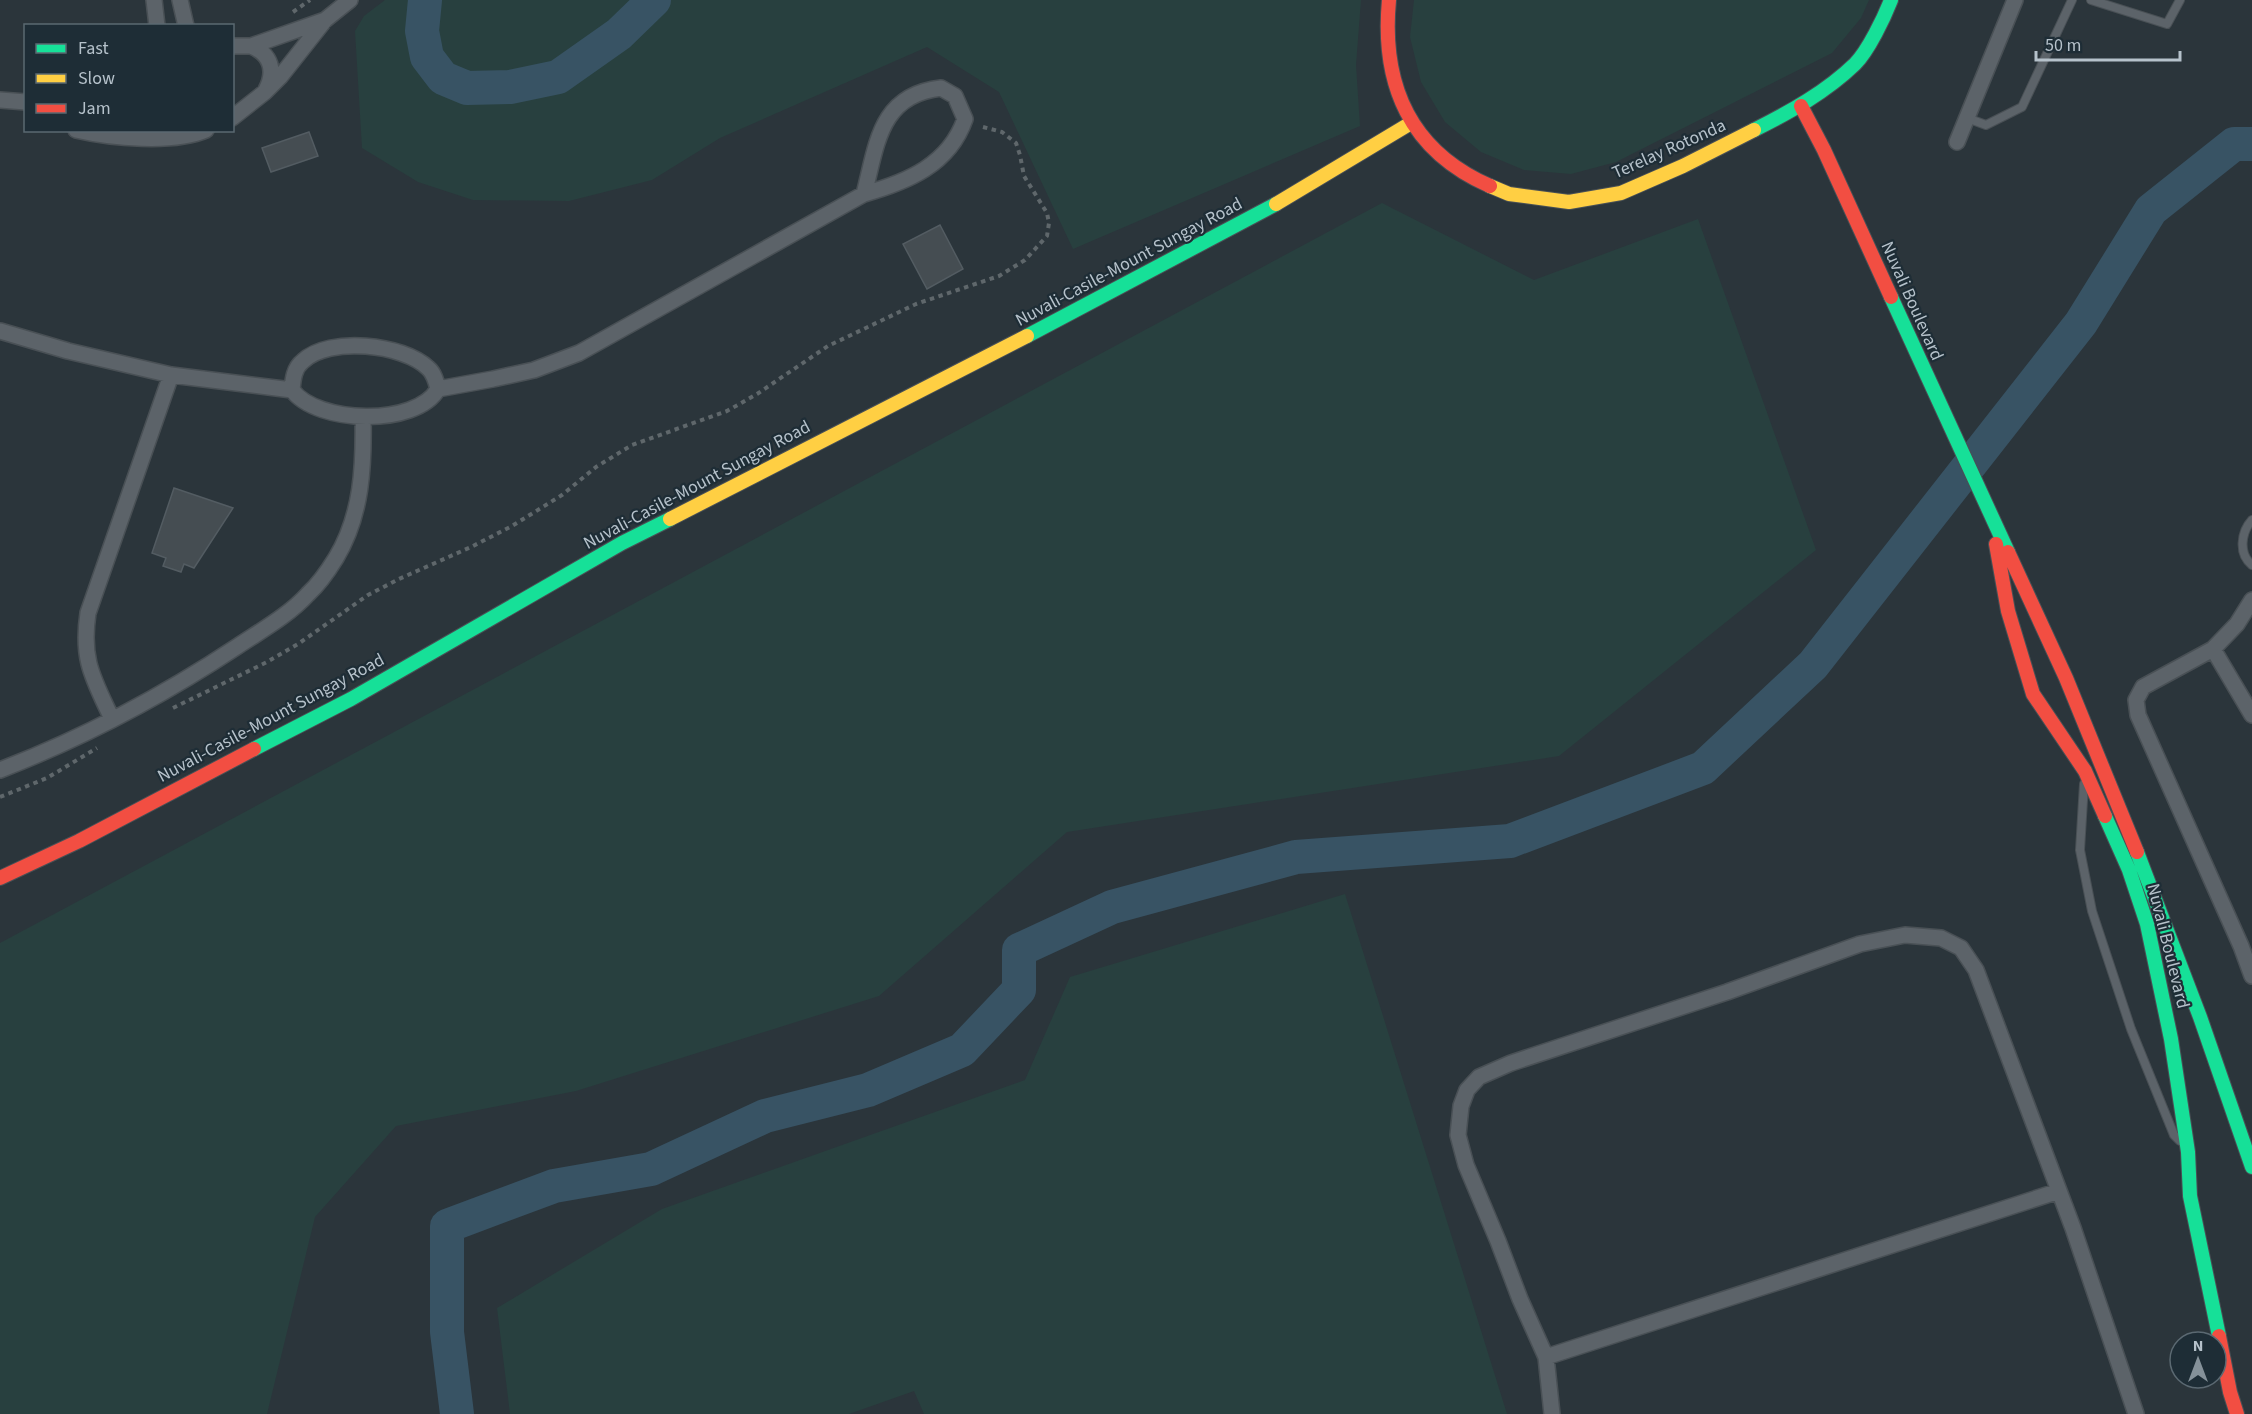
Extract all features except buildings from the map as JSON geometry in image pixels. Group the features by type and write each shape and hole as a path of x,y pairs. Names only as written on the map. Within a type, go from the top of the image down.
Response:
{"main road":[{"name":"Terelay Rotonda","path":"1389,0 1387,20 1389,57 1398,93 1411,123 1442,157 1470,177 1509,194 1569,202 1621,193 1683,166 1801,106 1856,63 1884,18 1890,0"},
{"name":"Nuvali Boulevard","path":"1801,106 1829,161 2066,678 2110,782 2200,1017 2252,1167"},
{"name":"Nuvali-Casile-Mount Sungay Road","path":"0,878 79,841 351,699 622,543 1101,299 1204,244 1284,200 1411,123"},
{"name":"Nuvali Boulevard","path":"1989,511 2008,611 2033,694 2085,771 2129,870 2147,924 2161,983 2188,1152 2190,1196 2230,1392 2237,1414"},
{"path":"2161,983 2183,974"}],"street":[{"path":"154,0 157,24"},
{"path":"180,0 186,24"},
{"path":"234,116 280,77 325,20 350,0"},
{"path":"1957,142 2015,0"},
{"path":"234,46 251,46 325,20"},
{"path":"251,46 265,54 270,61 272,77 265,92"},
{"path":"438,389 430,370 404,353 377,347 355,346 313,354 301,362 293,376 292,390 296,396 312,406 363,417 383,416 414,408 430,399 438,389 534,370 579,353 864,194 915,176 931,166 943,155 960,131 964,119 955,96 941,88 924,90 906,100 891,114 881,129 864,194"},
{"path":"2,101 24,102"},
{"path":"2,101 24,111"},
{"path":"84,132 95,135 124,133 177,138 199,132"},
{"path":"0,331 78,354 171,375 292,390"},
{"path":"112,719 88,665 85,633 88,613 171,375"},
{"path":"0,770 112,719 213,662 261,631 307,596 337,556 347,534 361,489 364,463 363,417"},
{"path":"2252,600 2237,624 2213,649 2143,687 2136,700 2138,714 2241,946 2252,976"},
{"path":"2213,649 2252,715"},
{"path":"1552,1414 1546,1357 1466,1166 1458,1134 1461,1106 1467,1090 1479,1077 1511,1063 1727,993 1860,944 1905,935 1941,938 1961,948 1976,970 2058,1191 2136,1414"},
{"path":"1546,1357 2058,1191"}],"lane":[{"path":"1967,118 1986,125 2022,106 2072,0"},
{"path":"2091,0 2168,24 2180,0"},
{"path":"2252,520 2245,528 2242,545 2244,554 2252,565"},
{"path":"2085,771 2080,850 2091,911 2131,1029 2174,1134 2188,1152"}],"path":[{"path":"284,16 310,0"},
{"path":"166,711 267,663 368,595 512,526 562,495 596,466 632,444 727,411 757,394 828,346 916,304 999,276 1025,260 1047,236 1049,223 1047,213 1024,176 1016,143 1002,132 983,127"},
{"path":"0,797 47,778 104,744"}],"green space":[{"path":"385,0 1361,0 1356,65 1360,126 1073,249 999,92 927,47 720,138 652,180 569,201 473,200 418,182 362,148 355,31 364,16"},
{"path":"1414,0 1869,0 1861,18 1832,53 1616,162 1571,174 1524,170 1481,152 1445,122 1421,82 1410,37"},
{"path":"1382,203 1534,280 1698,219 1816,550 1559,756 1067,832 879,996 576,1091 396,1126 315,1217 267,1414 0,1414 0,943"},
{"path":"1345,894 1507,1414 924,1414 914,1391 849,1414 510,1414 497,1308 662,1209 1025,1080 1070,977"}],"waterway":[{"path":"425,0 422,31 427,57 443,78 467,88 510,87 558,77 619,34 654,0"},
{"path":"457,1414 447,1332 447,1226 554,1186 651,1169 765,1116 868,1090 962,1050 1019,990 1019,950 1112,907 1296,857 1510,841 1703,768 1813,665 2081,323 2151,210 2234,144 2252,144"}],"traffic: fast":[{"path":"1754,130 1807,101 1855,64 1870,43 1891,0"},
{"path":"1027,336 1276,204"},
{"path":"1891,297 2008,552"},
{"path":"254,749 351,699 622,543 670,519"},
{"path":"2105,816 2129,870 2147,924 2171,1039 2188,1152 2190,1196 2218,1330"},
{"path":"2137,852 2200,1017 2252,1167"}],"traffic: slow":[{"path":"1276,204 1411,123"},
{"path":"1490,186 1509,194 1569,202 1621,193 1683,166 1754,130"},
{"path":"670,519 1027,336"}],"traffic: jam":[{"path":"1389,0 1390,60 1396,87 1406,112 1439,154 1462,171 1490,186"},
{"path":"1801,106 1824,150 1891,297"},
{"path":"1996,544 2008,611 2033,694 2085,771 2105,816"},
{"path":"2008,552 2066,678 2137,852"},
{"path":"0,878 79,841 254,749"},
{"path":"2228,1382 2237,1414"}]}
